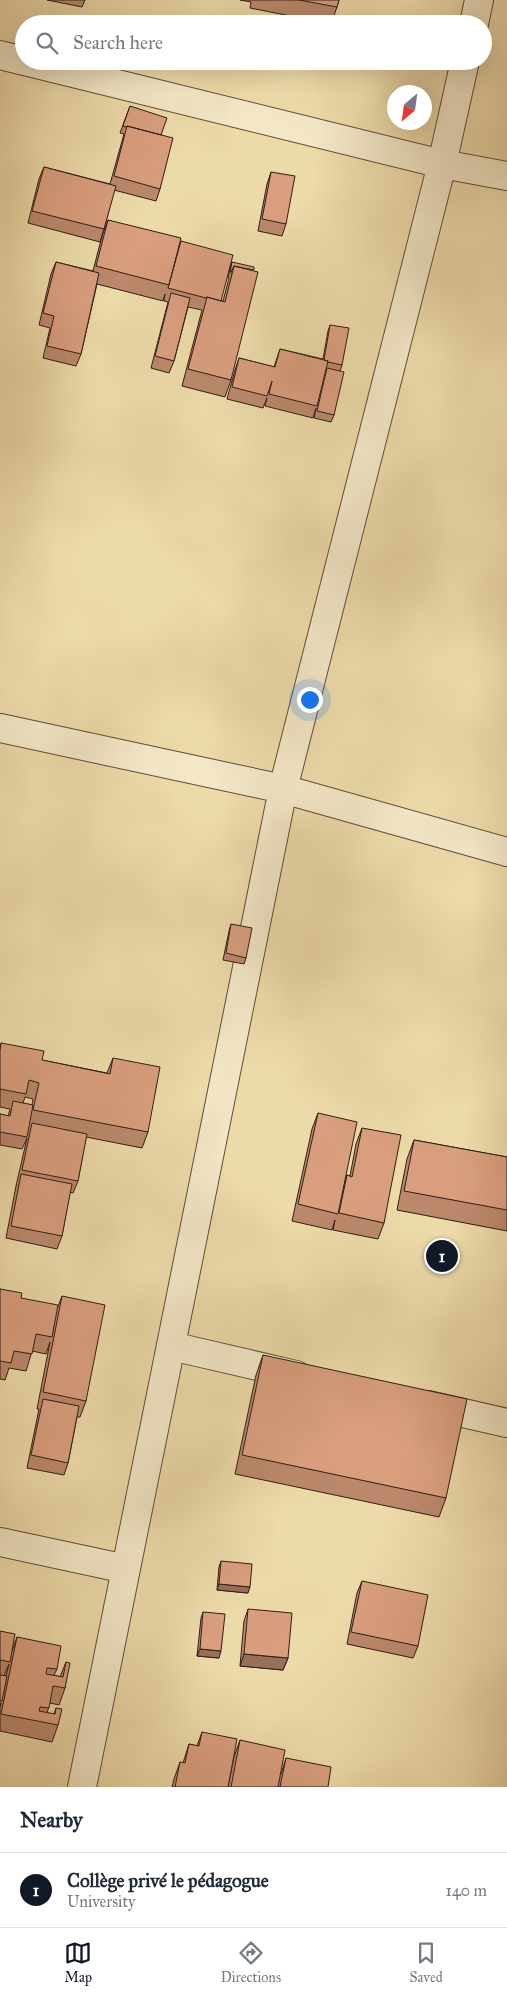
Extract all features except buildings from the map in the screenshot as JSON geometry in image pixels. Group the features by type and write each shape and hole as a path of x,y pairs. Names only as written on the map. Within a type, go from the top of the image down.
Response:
{"street":[{"path":"476,15 479,0"},
{"path":"0,55 15,59"},
{"path":"61,70 442,164 507,176"},
{"path":"82,1787 283,789 442,164 463,70"},
{"path":"0,728 283,789 507,852"},
{"path":"171,1346 325,1381"},
{"path":"402,1399 507,1423"},
{"path":"0,1542 126,1569"}],"place":[{"name":"Collège privé le pédagogue","path":"442,1256"}]}
